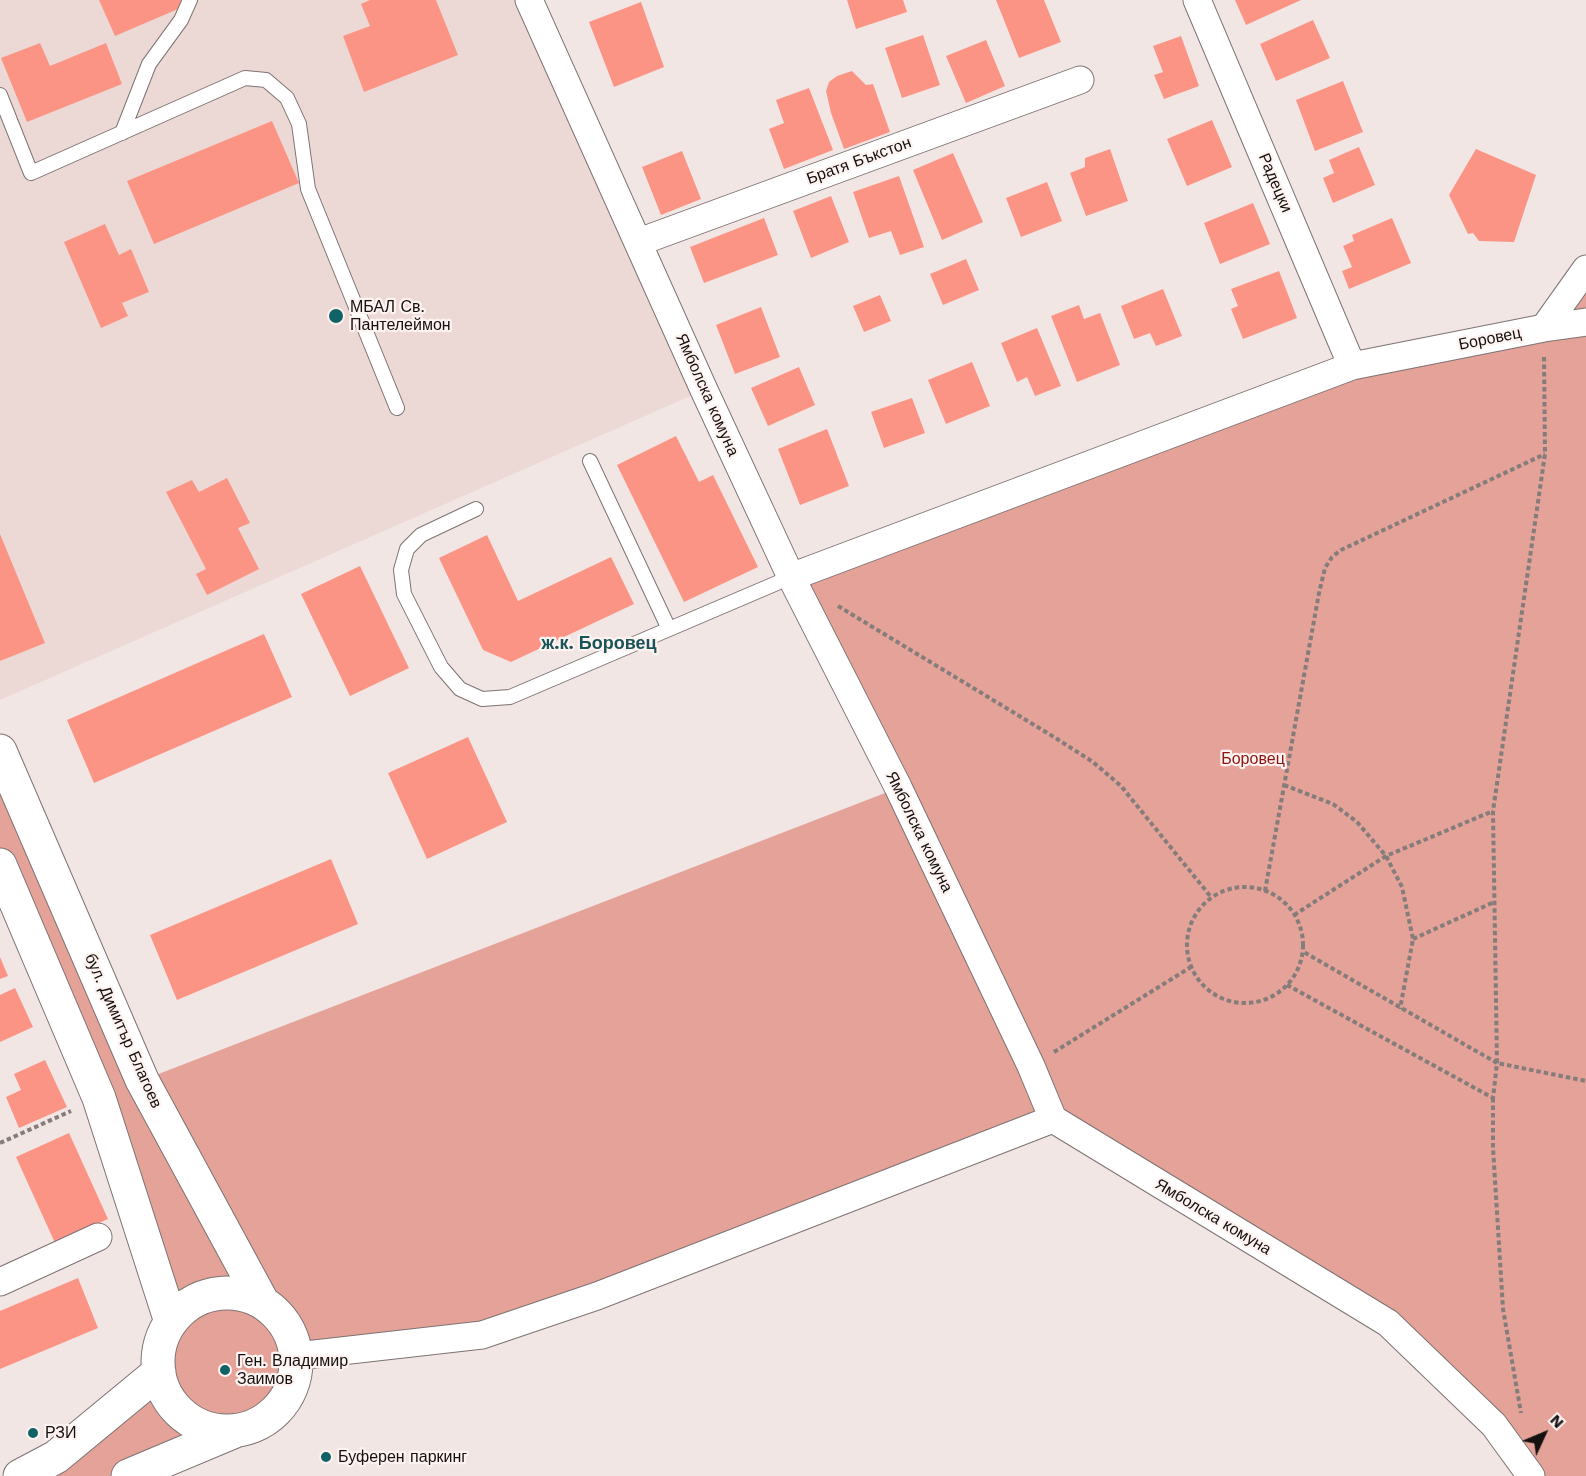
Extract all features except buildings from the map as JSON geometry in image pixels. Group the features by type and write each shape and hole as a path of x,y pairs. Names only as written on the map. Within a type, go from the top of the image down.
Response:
{"main road":[{"name":"бул. Димитър Благоев","path":"0,751 142,1080 263,1303"},
{"path":"0,865 99,1098 171,1322"},
{"path":"128,1476 235,1431 256,1426 274,1414 287,1398 295,1378 297,1356 286,1326 280,1317 263,1303 244,1295 224,1293 203,1298 185,1307 171,1322 163,1337 159,1354 159,1372 165,1392 177,1410 194,1423 214,1430 235,1431"},
{"path":"20,1476 56,1457 159,1372"}],"street":[{"name":"Ямболска комуна","path":"529,0 704,390 791,577 898,788 1031,1066 1053,1119 1388,1323 1494,1425 1531,1476"},
{"name":"Радецки","path":"1197,0 1352,366"},
{"name":"Братя Бъкстон","path":"639,242 1080,80"},
{"name":"Боровец","path":"791,577 1352,366 1544,328 1586,269"},
{"path":"1544,328 1586,322"},
{"path":"297,1356 482,1335 597,1296 1053,1119"},
{"path":"0,1282 99,1237"}],"lane":[{"path":"122,133 149,64 181,20 190,0"},
{"path":"0,95 31,173 245,78 266,80 287,98 299,124 308,189 397,408"},
{"path":"590,461 669,629"},
{"path":"476,509 421,535 407,549 401,570 404,594 441,667 460,689 482,699 510,697 791,577"}],"path":[{"path":"1512,1450 1519,1428 1521,1409 1503,1310 1493,1148 1493,1098 1497,1063 1494,811 1545,454 1544,328"},
{"path":"1266,891 1319,593 1325,568 1332,557 1341,550 1545,454"},
{"path":"832,602 1093,762 1120,786 1211,897"},
{"path":"1284,785 1333,804 1357,822 1386,856 1402,887 1413,939 1400,1009"},
{"path":"1294,915 1386,856 1494,811"},
{"path":"1247,887 1266,891 1282,901 1294,915 1301,932 1302,951 1298,969 1287,985 1272,997 1253,1003 1234,1002 1216,995 1201,983 1191,967 1187,948 1189,929 1197,911 1211,897 1229,889 1247,887"},
{"path":"1413,939 1494,902"},
{"path":"1302,951 1497,1063 1586,1081"},
{"path":"1031,1066 1191,967"},
{"path":"1287,985 1493,1098"},
{"path":"0,1143 99,1098"}],"shaded area":[{"name":"МБАЛ Св. Пантелеймон","path":"0,0 529,0 704,390 0,700"}],"green space":[{"name":"Боровец","path":"1586,269 1586,1476 1531,1476 1388,1323 1053,1119 482,1335 297,1356 295,1378 287,1398 274,1415 256,1426 235,1432 128,1476 20,1476 159,1372 159,1354 163,1337 171,1322 0,865 0,751 143,1080 898,788 791,577 1352,366 1544,328"}],"place":[{"name":"МБАЛ Св. Пантелеймон","path":"336,316"},
{"name":"Ген. Владимир Заимов","path":"225,1370"},
{"name":"РЗИ","path":"33,1433"},
{"name":"Буферен паркинг","path":"326,1457"}],"district":[{"name":"ж.к. Боровец","path":"599,644"}]}
